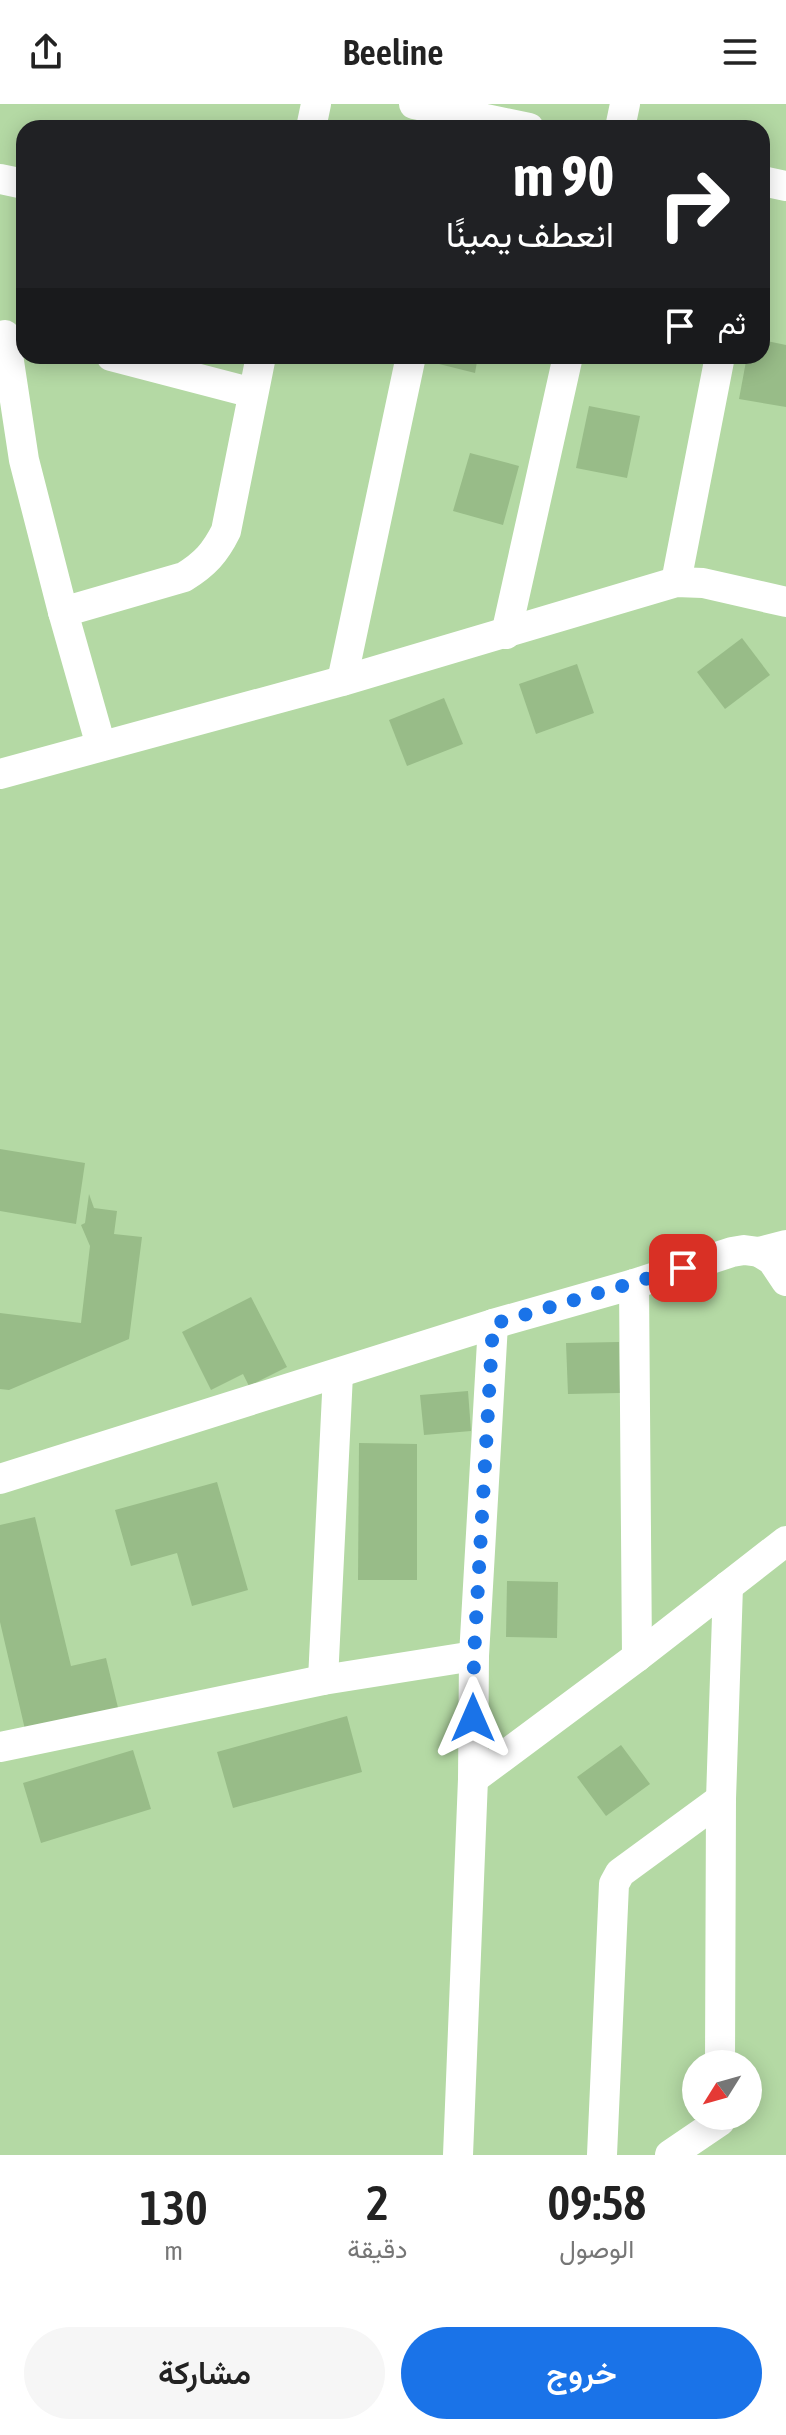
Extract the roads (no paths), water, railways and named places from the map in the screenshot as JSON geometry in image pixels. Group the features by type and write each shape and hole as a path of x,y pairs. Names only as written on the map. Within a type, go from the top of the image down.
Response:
{"street":[{"path":"414,104 458,120"},
{"path":"10,336 24,460 101,746"},
{"path":"142,364 253,393"},
{"path":"63,612 184,577 201,567 216,552 226,531 259,364"},
{"path":"342,681 409,364"},
{"path":"506,634 566,364"},
{"path":"676,582 718,364"},
{"path":"0,774 342,681 676,582 703,583 786,602"},
{"path":"0,1479 732,1252 772,1248 772,1260 786,1281"},
{"path":"634,1284 637,1657"},
{"path":"458,2155 473,1779 474,1656 493,1324"},
{"path":"323,1680 338,1374"},
{"path":"473,1779 786,1541"},
{"path":"720,2050 721,1799 728,1586"},
{"path":"0,1747 323,1680 474,1656"},
{"path":"602,2155 614,1884 620,1873 721,1799"},
{"path":"670,2155 707,2130"}]}
